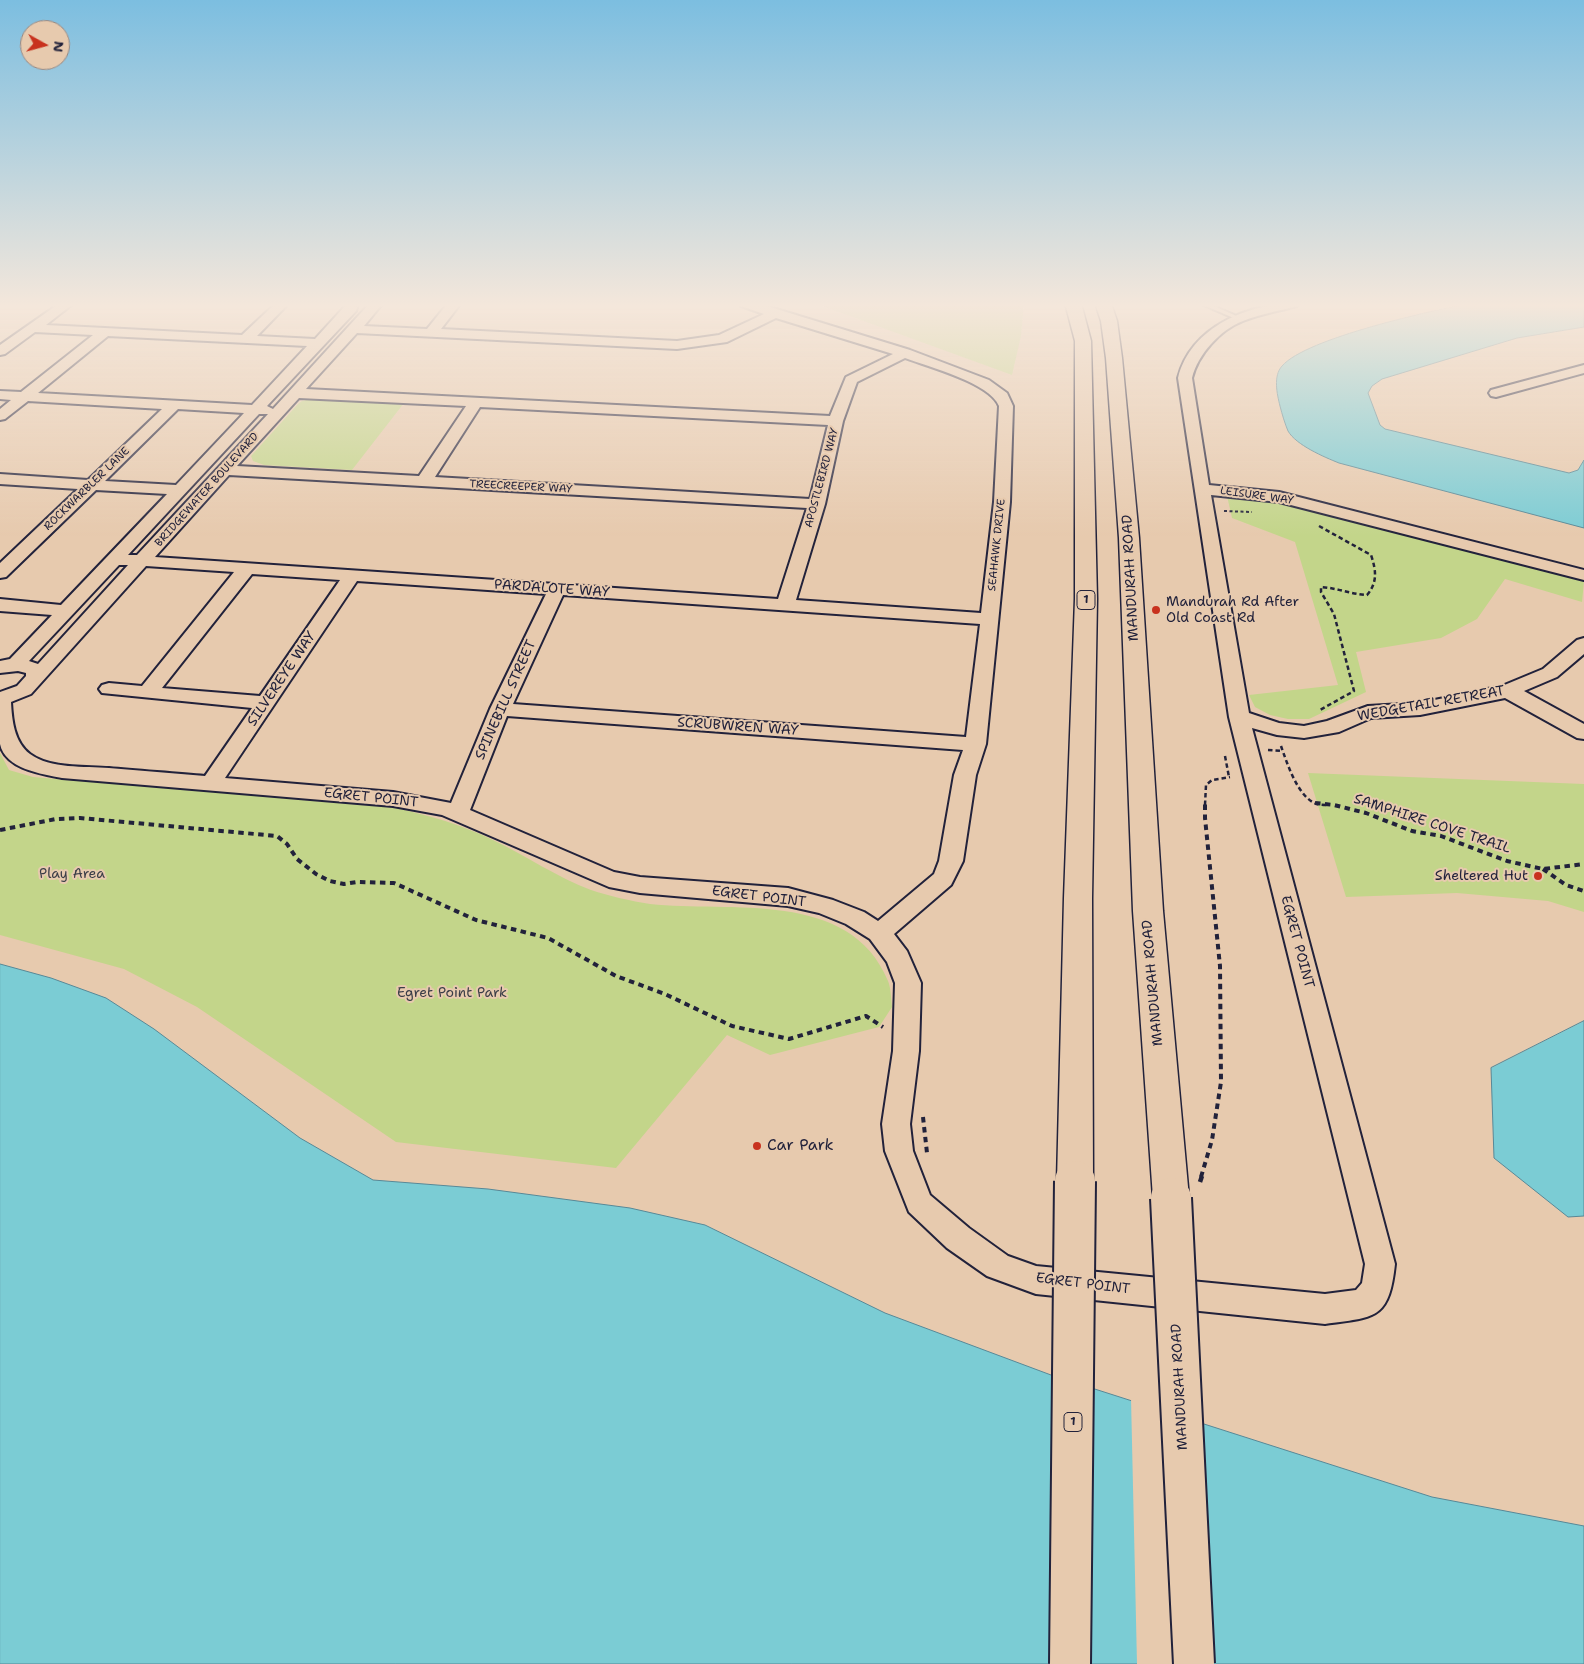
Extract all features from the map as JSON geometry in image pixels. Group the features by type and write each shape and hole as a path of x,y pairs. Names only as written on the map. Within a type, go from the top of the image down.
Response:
{"highway":[{"name":"1","path":"1070,1664 1078,898 1086,599 1083,381"},
{"name":"MANDURAH ROAD","path":"1116,381 1129,538 1148,911 1185,1191 1194,1664"}],"street":[{"path":"0,416 44,381"},
{"name":"BRIDGEWATER BOULEVARD","path":"8,666 67,610 284,381"},
{"name":"BRIDGEWATER BOULEVARD","path":"1,699 24,690 306,381"},
{"name":"APOSTLEBIRD WAY","path":"785,605 816,504 836,421 851,381"},
{"name":"SEAHAWK DRIVE","path":"879,933 943,879 951,861 965,774 976,744 1002,502 1006,406 1002,396 978,381"},
{"name":"LEISURE WAY","path":"1185,381 1204,500 1279,497 1584,575"},
{"path":"1496,393 1539,381"},
{"path":"295,393 836,421"},
{"path":"0,395 279,411"},
{"path":"424,481 476,402"},
{"name":"ROCKWARBLER LANE","path":"0,572 174,405"},
{"name":"TREECREEPER WAY","path":"225,470 816,504"},
{"path":"1,480 180,490"},
{"name":"EGRET POINT","path":"1,699 1,714 10,744 18,756 31,764 62,771 424,803 458,813 609,879 640,885 788,897 833,909 855,918 879,933 898,958 908,983 907,1032 896,1124 899,1151 919,1203 958,1238 998,1266 1036,1280 1325,1309 1365,1304 1377,1288 1380,1264 1239,717 1204,500"},
{"name":"PARDALOTE WAY","path":"115,559 990,619"},
{"path":"146,693 247,568"},
{"name":"SILVEREYE WAY","path":"211,783 352,575"},
{"name":"SPINEBILL STREET","path":"458,813 500,709 557,589"},
{"path":"0,605 67,610"},
{"name":"WEDGETAIL RETREAT","path":"1239,717 1276,729 1304,732 1332,728 1368,712 1420,709 1508,692 1550,673 1584,644"},
{"path":"8,666 28,666 35,670 36,677"},
{"path":"108,689 266,703"},
{"path":"1508,692 1584,733"},
{"name":"SCRUBWREN WAY","path":"500,709 976,744"}],"path":[{"path":"1204,500 1253,512"},
{"path":"1312,522 1371,555 1376,568 1375,586 1367,595 1348,594 1333,588 1320,587 1334,614 1354,691 1314,712"},
{"name":"SAMPHIRE COVE TRAIL","path":"1276,729 1289,770 1302,792 1316,804 1334,805 1366,812 1412,831 1441,836 1466,848 1507,861 1543,868 1584,864"},
{"path":"1224,749 1228,777"},
{"path":"1263,750 1283,751"},
{"path":"1185,1191 1212,1140 1221,1082 1220,966 1204,818 1206,785 1212,780 1228,777 1254,779"},
{"path":"0,830 56,820 80,818 277,836 287,844 297,859 316,874 330,881 344,884 366,881 394,882 476,920 548,938 616,976 665,994 732,1026 789,1039 866,1016 888,1031 907,1032"},
{"path":"1543,868 1566,885 1584,891"},
{"path":"923,1113 928,1161"}],"green space":[{"path":"316,398 404,403 352,470 264,465 253,461 251,456 298,404 302,401"},
{"path":"1227,496 1274,501 1584,581 1582,602 1505,579 1477,619 1441,638 1356,652 1366,692 1309,719 1288,719 1270,715 1255,707 1249,695 1338,685 1295,542 1232,518"},
{"name":"Egret Point Park","path":"0,753 9,770 33,777 396,808 433,817 469,829 579,885 628,900 650,904 784,911 817,918 846,931 870,951 888,981 892,1007 879,1027 770,1055 727,1035 616,1168 396,1142 197,1007 124,969 0,935"},
{"path":"1308,773 1584,784 1584,912 1548,901 1457,893 1346,897"}],"water":[{"path":"1277,381 1380,381 1372,386 1368,393 1380,425 1385,429 1569,473 1578,470 1584,460 1584,528 1339,463 1318,454 1297,441 1288,431 1277,391"},
{"path":"0,964 51,978 106,998 154,1029 300,1138 373,1180 488,1189 630,1208 705,1225 885,1313 1051,1375 1432,1497 1584,1526 1584,1664 0,1664"},
{"path":"1584,1021 1584,1216 1568,1217 1494,1158 1491,1068"}],"pier":[{"path":"1131,1398 1191,1417 1205,1664 1137,1664"}],"place":[{"name":"Mandurah Rd After Old Coast Rd","path":"1156,610"},
{"name":"Sheltered Hut","path":"1538,876"},
{"name":"Car Park","path":"757,1146"}],"park label":[{"name":"Play Area","path":"72,874"}]}
